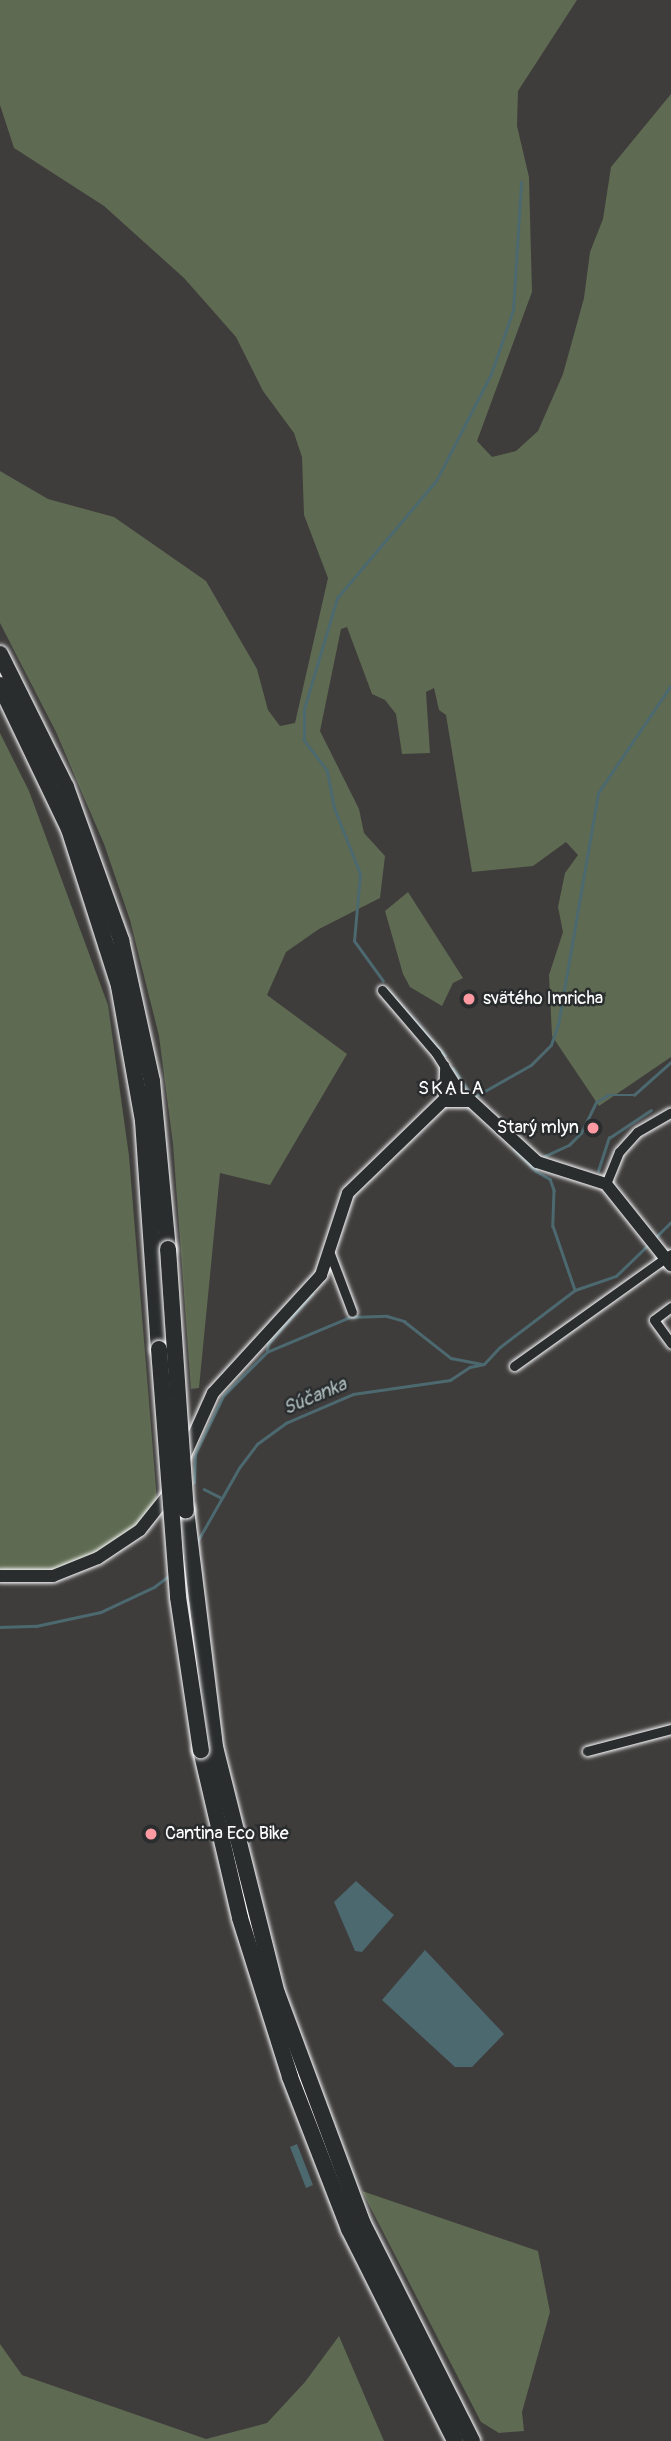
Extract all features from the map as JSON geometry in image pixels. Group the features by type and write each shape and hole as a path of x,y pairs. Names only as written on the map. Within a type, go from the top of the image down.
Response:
{"highway":[{"path":"0,654 82,825 110,900 142,1024 162,1171 189,1550 208,1749 254,1913 332,2149 386,2275 472,2441"},
{"path":"0,685 53,791 83,867 131,1043 146,1156 173,1556 240,1918 290,2077 349,2229 455,2441"}],"main road":[{"path":"0,1576 27,1579 61,1574 99,1558 140,1530 171,1492 206,1402 321,1275 348,1193 443,1101 465,1099 479,1106 537,1162 606,1184 669,1259"}],"street":[{"path":"382,990 444,1065 465,1099"},
{"path":"443,1101 444,1065"},
{"path":"606,1184 619,1152 637,1132 671,1112"},
{"path":"329,1251 352,1312"},
{"path":"514,1366 669,1259"},
{"path":"671,1307 654,1320 671,1343"},
{"path":"587,1751 671,1729"}],"green space":[{"path":"0,0 577,0 518,91 517,126 529,177 532,292 477,441 492,457 516,451 538,431 563,374 584,298 590,252 603,219 611,167 671,94 671,1057 599,1106 552,1036 549,975 563,932 558,907 565,873 578,855 566,842 533,866 472,872 446,715 439,710 434,688 426,692 430,753 402,754 396,714 385,700 372,694 347,627 341,629 320,731 359,809 364,833 385,856 380,898 319,929 286,952 267,995 347,1054 270,1185 220,1173 199,1388 191,1389 173,1144 159,1036 130,920 104,844 56,732 0,623 0,471 48,499 114,517 206,581 257,669 268,710 280,726 295,723 328,578 304,515 302,457 294,433 263,391 236,337 184,278 104,206 14,148 0,105"},
{"path":"0,733 29,791 108,1005 129,1156 157,1501 152,1514 96,1554 43,1574 0,1572"},
{"path":"408,892 463,978 453,983 442,1006 410,987 403,974 385,911"},
{"path":"362,2191 538,2251 550,2312 522,2412 524,2431 499,2433 481,2422"},
{"path":"339,2336 384,2441 0,2441 0,2344 22,2375 206,2439 267,2423 305,2382"}],"water":[{"path":"356,1881 394,1915 362,1952 355,1951 334,1902"},
{"path":"425,1950 504,2034 472,2067 455,2067 382,2000"},
{"path":"297,2144 313,2185 306,2188 290,2147"}],"waterway":[{"path":"383,981 354,941 360,874 334,808 327,771 304,740 304,709 337,598 436,481 491,374 513,310 521,182"},
{"path":"476,1096 531,1065 551,1045 558,1025 598,793 671,685"},
{"path":"387,989 445,1055"},
{"path":"543,1157 569,1145 581,1133 596,1102 608,1095 634,1095 671,1062"},
{"path":"453,1068 470,1092"},
{"path":"598,1171 609,1138 651,1110"},
{"path":"514,1149 536,1171"},
{"path":"538,1167 536,1171 550,1179 554,1190 553,1226 575,1290"},
{"name":"Súčanka","path":"656,1237 671,1222"},
{"name":"Súčanka","path":"197,1542 239,1468 257,1444 286,1423 353,1394 450,1380 470,1367 484,1364 500,1347 575,1290 616,1276 649,1244"},
{"path":"267,1351 268,1344 312,1294"},
{"path":"194,1483 195,1454 223,1396 267,1352 350,1317 387,1316 404,1321 451,1358 481,1364"},
{"path":"204,1489 220,1497"},
{"name":"Súčanka","path":"0,1627 36,1626 101,1612 154,1587 171,1574"}],"place":[{"name":"svätého Imricha","path":"469,999"},
{"name":"Starý mlyn","path":"593,1128"},
{"name":"Cantina Eco Bike","path":"151,1834"}],"district":[{"name":"SKALA","path":"452,1089"}]}
